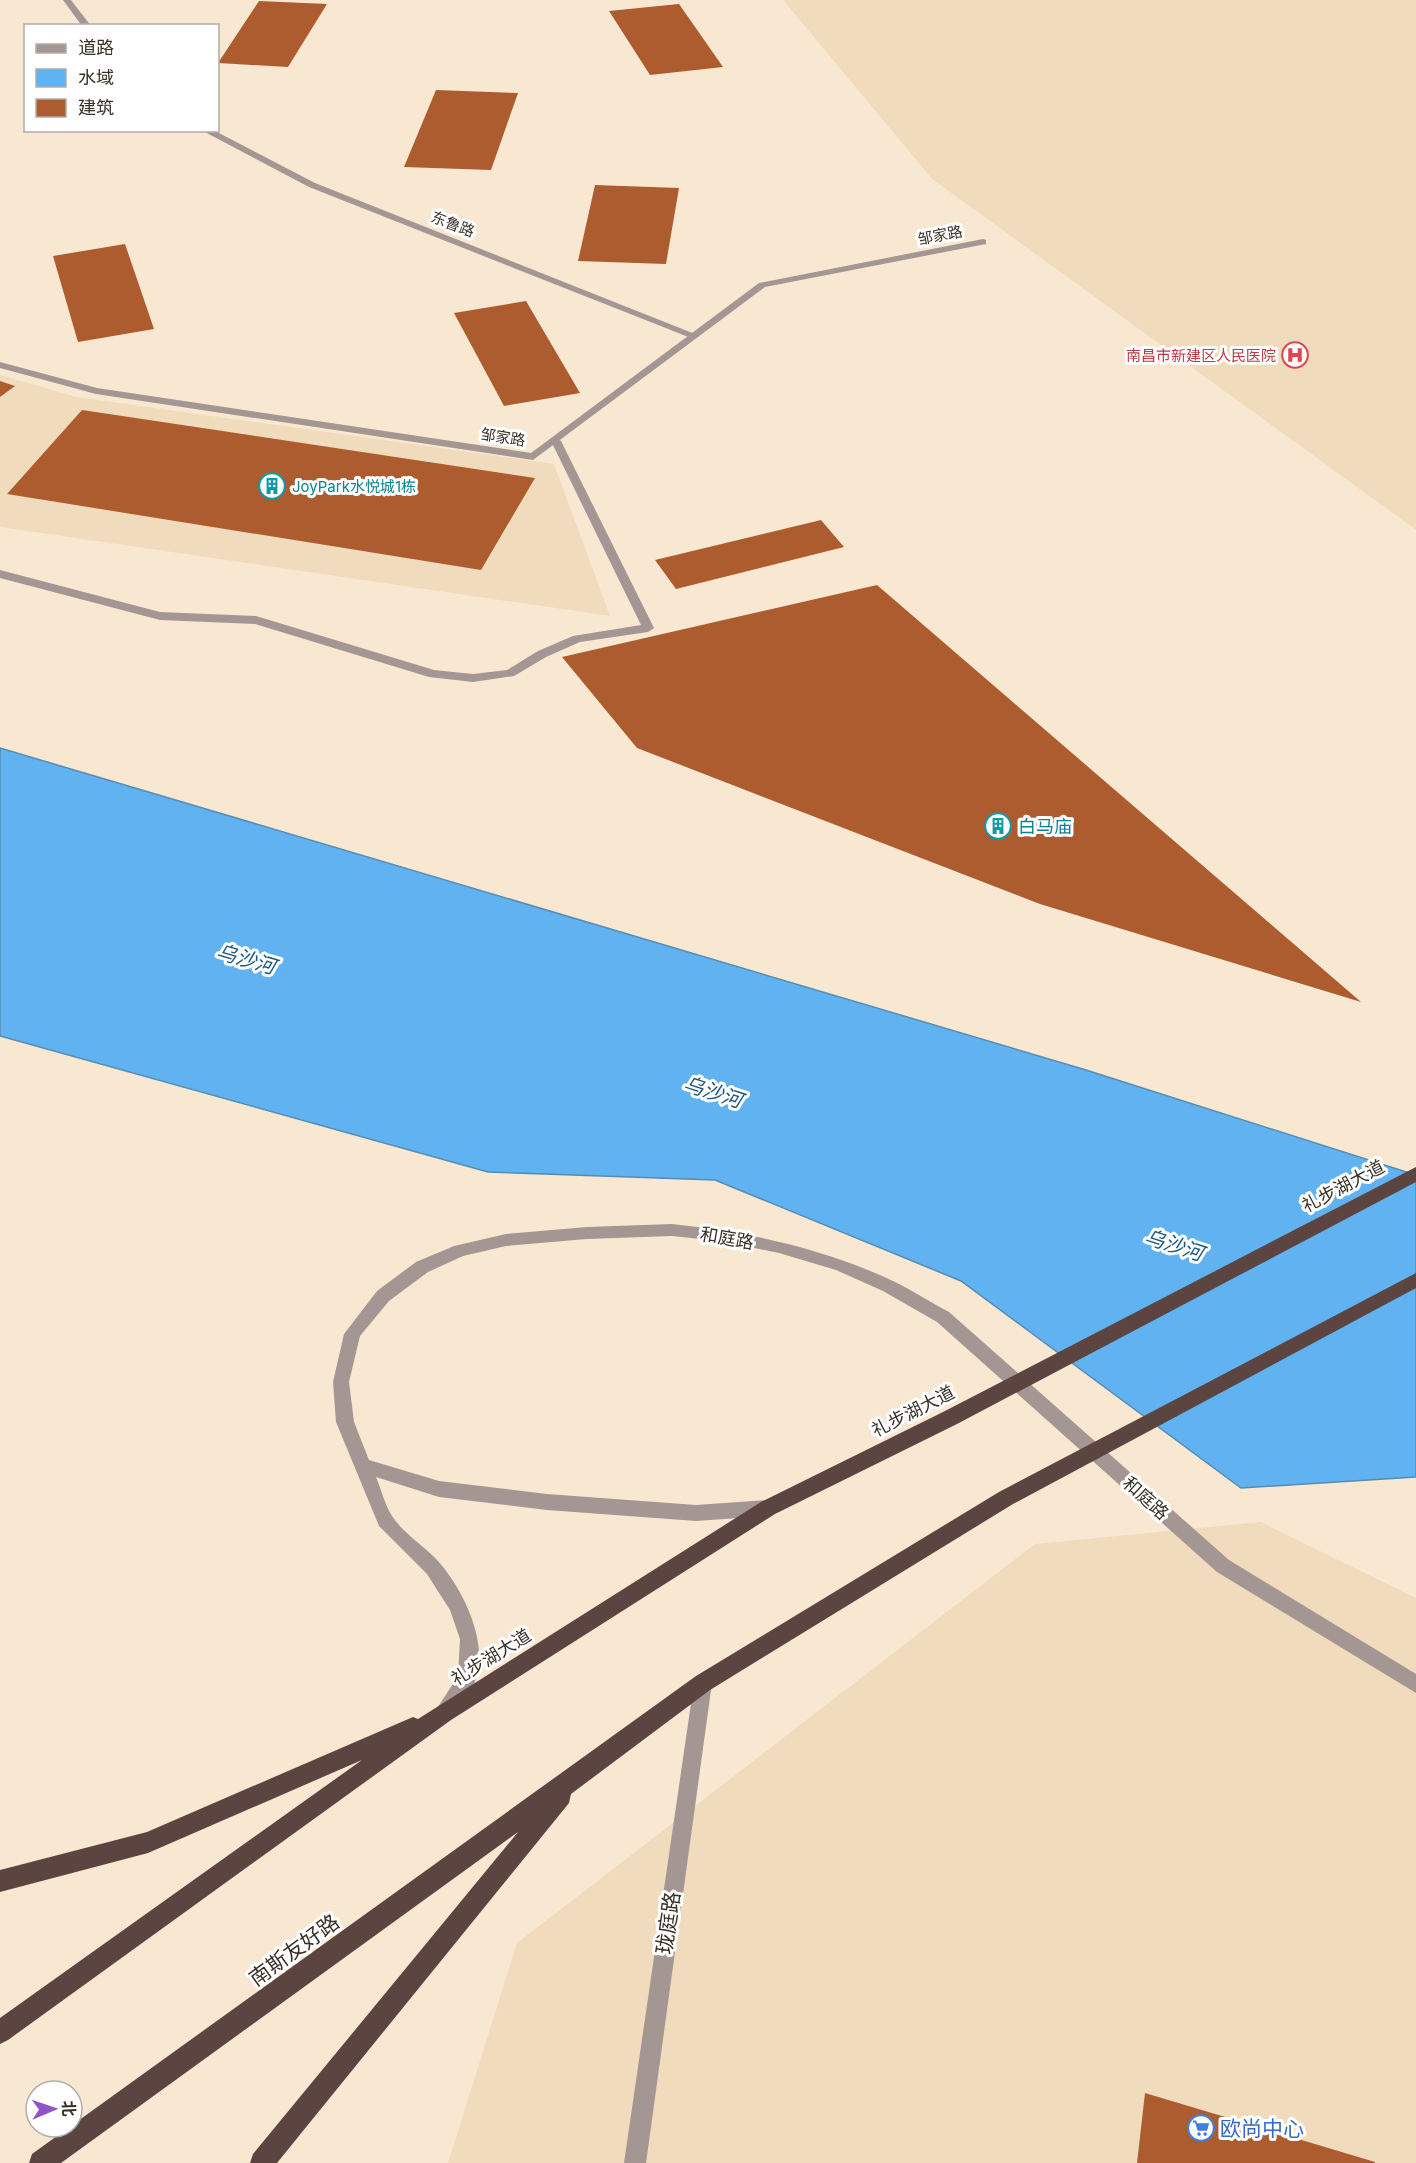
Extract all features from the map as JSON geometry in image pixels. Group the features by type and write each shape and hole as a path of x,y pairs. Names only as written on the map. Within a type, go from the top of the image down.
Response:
{"highway":[{"name":"礼步湖大道","path":"444,1713 768,1508 950,1418 1416,1174"},
{"path":"262,2163 576,1778 703,1683 1006,1498 1416,1280"},
{"path":"0,1881 148,1842 444,1713"},
{"path":"0,2032 444,1713"},
{"name":"南斯友好路","path":"41,2163 576,1778"}],"street":[{"path":"67,0 85,24"},
{"name":"东鲁路","path":"209,132 312,185 695,336"},
{"name":"邹家路","path":"0,365 96,391 533,457 762,285 983,242"},
{"path":"0,574 160,616 256,620 433,674 473,678 510,673 542,654 577,639 648,628 556,441"},
{"name":"和庭路","path":"444,1713 466,1678 470,1639 458,1607 433,1568 385,1521 345,1422 341,1382 352,1334 383,1296 422,1267 460,1250 506,1240 587,1233 672,1230 732,1237 840,1265 889,1286 943,1317 1223,1566 1416,1684"},
{"path":"363,1466 439,1489 547,1502 696,1513 768,1508"},
{"name":"珑庭路","path":"635,2163 703,1683"}],"shaded area":[{"name":"南昌市新建区人民医院","path":"783,0 1416,0 1416,530 932,179"},
{"path":"0,375 77,397 554,464 610,616 0,527"},
{"path":"1261,1522 1416,1598 1416,2163 448,2163 517,1943 1035,1544"}],"water":[{"name":"乌沙河","path":"0,748 1086,1070 1416,1175 1416,1477 1241,1488 961,1281 715,1180 488,1172 0,1036"}],"building":[{"path":"259,1 327,4 288,67 219,61"},
{"path":"679,4 723,67 650,75 609,11"},
{"path":"436,90 518,93 491,170 404,167"},
{"path":"595,185 679,188 666,264 578,261"},
{"path":"125,244 154,329 78,342 53,256"},
{"path":"526,301 580,393 504,406 454,313"},
{"path":"0,381 15,386 0,397"},
{"name":"JoyPark水悦城1栋","path":"82,410 535,478 481,570 7,494"},
{"path":"821,520 844,547 676,589 655,560"},
{"name":"白马庙","path":"877,585 1361,1002 1040,904 637,748 562,657"},
{"name":"欧尚中心","path":"1145,2093 1375,2162 1375,2163 1137,2163"}],"place":[{"name":"南昌市新建区人民医院","path":"1295,355"},
{"name":"JoyPark水悦城1栋","path":"272,486"},
{"name":"白马庙","path":"998,826"},
{"name":"欧尚中心","path":"1201,2128"}]}
